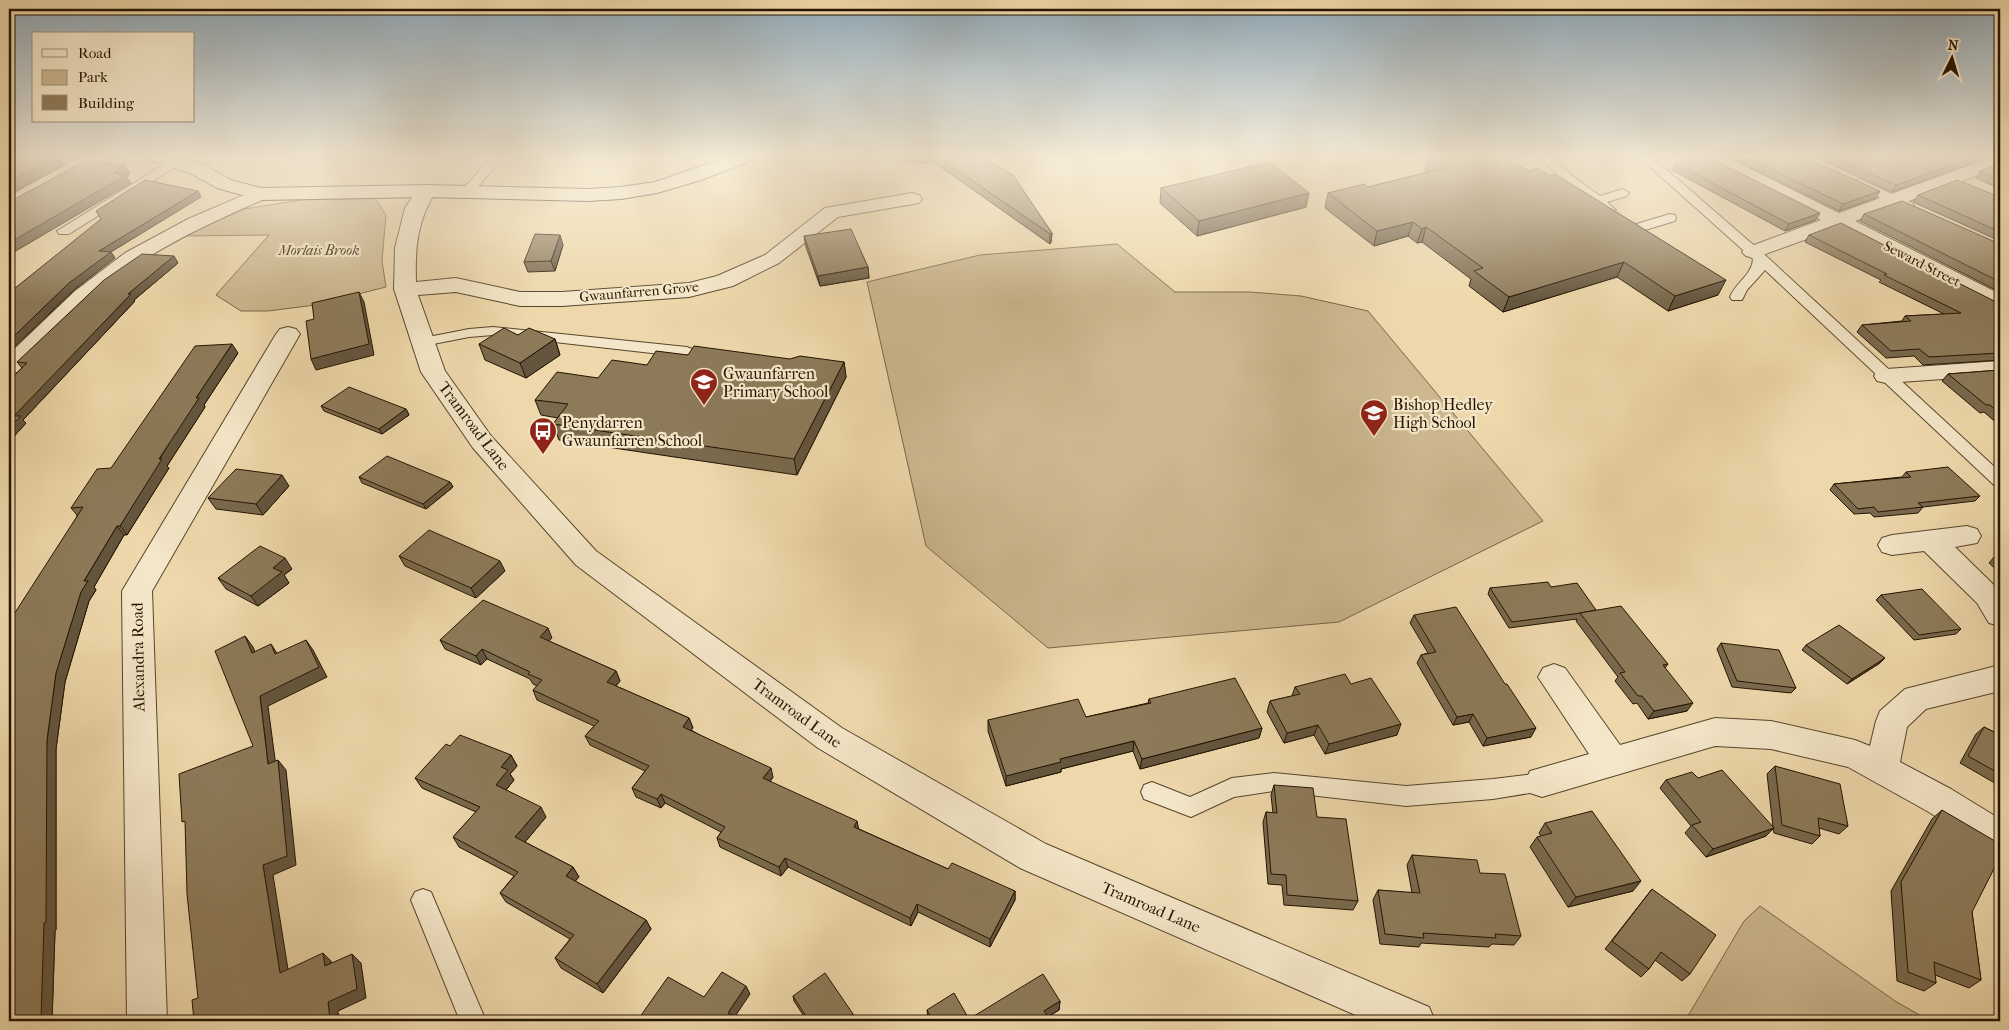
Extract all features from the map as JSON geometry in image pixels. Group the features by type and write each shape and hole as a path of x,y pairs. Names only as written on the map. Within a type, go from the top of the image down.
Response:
{"street":[{"path":"9,367 93,286 144,250 194,222 234,205"},
{"name":"Tramroad Lane","path":"417,205 405,248 406,289 433,372 482,442 586,558 830,738 1033,856 1415,1021"},
{"name":"Gwaunfarren Grove","path":"406,289 456,285 520,299 562,299 689,290 725,281 772,259 832,212 875,205"},
{"name":"Seward Street","path":"1806,205 2000,304"},
{"path":"1756,255 1836,221 1880,205"},
{"name":"Alexandra Road","path":"147,1021 137,590 288,334"},
{"path":"1886,376 2000,368"},
{"path":"1892,545 1967,536"},
{"path":"1930,540 1987,596 2000,615"},
{"path":"1554,677 1613,762"},
{"path":"1882,769 1892,721 1916,698 2000,678"},
{"path":"1542,782 1715,732 1771,734 1855,754 2000,838"}],"lane":[{"path":"64,231 101,205"},
{"path":"1603,205 1652,237"},
{"path":"1700,205 2000,482"},
{"path":"1905,205 1921,212"},
{"path":"1638,228 1670,218"},
{"path":"1737,297 1740,289 1759,269 1756,255"},
{"path":"423,342 469,333 493,331 696,353"},
{"path":"1152,792 1191,807 1232,788 1274,782 1406,796 1493,789 1542,782"},
{"path":"423,900 467,1019"}],"green space":[{"name":"Morlais Brook","path":"269,205 380,205 386,215 382,261 386,287 315,305 268,311 241,311 216,295 269,235 184,236 244,209"},
{"path":"1117,244 1175,292 1250,292 1301,296 1368,311 1543,521 1339,622 1048,648 926,546 867,282 980,255"},
{"path":"1760,906 1895,1001 1930,1021 1685,1021 1744,921"}],"building":[{"path":"9,205 74,205 9,243"},
{"path":"105,205 175,205 99,251 111,252 69,283 9,341 9,293 101,219 96,211"},
{"path":"1008,205 1033,205 1052,233 1050,234"},
{"path":"1181,205 1262,205 1199,221"},
{"path":"1344,205 1605,205 1726,280 1675,296 1624,262 1509,297 1474,271 1483,268 1426,227 1422,229 1413,222 1377,231"},
{"path":"1754,205 1804,205 1820,213 1789,224"},
{"path":"1890,205 1911,205 2000,244 2000,282 1864,214"},
{"path":"1940,205 2000,205 2000,232"},
{"path":"1841,223 2000,303 2000,353 1929,357 1919,349 1891,351 1862,325 1911,321 1905,316 1961,313 1809,235"},
{"path":"851,229 868,267 818,276 804,236"},
{"path":"535,234 560,235 551,261 524,262"},
{"path":"142,254 174,256 128,294 131,294 14,416 21,416 9,428 9,381 27,363 17,362 104,280"},
{"path":"359,292 369,344 311,359 306,321 314,319 312,303"},
{"path":"504,328 518,335 529,328 555,339 520,363 479,344"},
{"path":"232,344 196,398 199,398 84,581 88,581 81,592 56,673 47,740 46,922 44,923 41,1019 35,1021 9,1021 9,644 13,633 9,634 9,622 83,507 71,508 97,469 111,468 195,346"},
{"path":"694,346 790,359 800,356 844,362 794,459 553,424 568,404 535,400 557,372 598,378 612,360 647,365 656,351 688,355"},
{"path":"2000,370 2000,414 1948,374"},
{"path":"349,387 406,409 379,429 321,406"},
{"path":"387,456 450,482 423,504 359,477"},
{"path":"1948,467 1980,496 1918,503 1923,507 1878,512 1874,507 1858,509 1834,484 1911,477 1906,472"},
{"path":"236,469 282,475 256,504 208,498"},
{"path":"429,530 500,561 471,588 399,556"},
{"path":"260,546 285,558 273,568 282,572 251,596 218,578"},
{"path":"2000,556 2000,563 1994,557"},
{"path":"1548,582 1551,587 1577,583 1596,610 1512,622 1490,588"},
{"path":"1922,589 1961,629 1919,635 1881,595"},
{"path":"483,600 548,628 540,637 616,671 607,682 689,718 683,727 771,768 763,778 857,821 854,827 948,869 952,863 1015,891 990,939 917,904 910,918 785,858 779,867 717,838 725,827 661,794 657,799 632,788 649,766 585,736 599,721 533,690 542,680 528,674 530,672 482,649 476,656 440,640"},
{"path":"1621,606 1668,664 1663,665 1693,703 1654,711 1642,696 1638,696 1620,673 1625,672 1580,613"},
{"path":"1456,607 1505,684 1507,684 1536,728 1487,738 1473,714 1457,717 1421,655 1436,652 1414,615"},
{"path":"1839,625 1885,658 1852,679 1806,645"},
{"path":"245,636 252,653 271,644 275,654 306,640 319,667 260,696 268,764 278,760 287,856 263,865 280,973 323,953 325,966 352,954 357,989 328,1002 330,1019 325,1021 194,1021 192,1000 198,998 187,894 185,821 182,822 179,774 253,746 215,651"},
{"path":"1721,643 1779,650 1796,688 1737,681"},
{"path":"1345,674 1351,684 1371,678 1401,724 1329,744 1318,725 1287,733 1270,701 1300,694 1295,687"},
{"path":"1235,678 1262,728 1142,759 1134,741 1060,759 1061,762 1006,776 988,720 1078,699 1086,717 1151,703 1149,699"},
{"path":"1984,727 2000,735 2000,774 1968,756"},
{"path":"460,735 511,755 501,767 508,770 496,785 541,807 515,837 573,867 566,876 646,920 597,984 555,958 574,935 500,893 518,872 453,837 480,807 415,778 446,744 450,746"},
{"path":"1775,766 1840,784 1848,826 1818,818 1820,836 1782,825"},
{"path":"1722,770 1774,828 1713,849 1692,825 1701,822 1666,780 1692,772 1698,778"},
{"path":"1274,785 1313,788 1317,817 1346,819 1358,901 1287,895 1286,875 1271,874 1266,812 1277,813"},
{"path":"1942,810 2000,844 2000,857 1972,912 1981,980 1934,962 1936,983 1908,972 1901,882"},
{"path":"1592,811 1641,881 1576,897 1537,837 1552,833 1545,823"},
{"path":"1412,855 1477,860 1480,873 1505,874 1521,936 1495,934 1496,938 1423,933 1424,938 1385,934 1378,890 1420,893"},
{"path":"1652,889 1716,935 1690,974 1661,952 1649,969 1612,941"},
{"path":"722,972 746,986 728,1013 743,1021 637,1021 668,977 704,997"},
{"path":"825,973 853,1014 844,1021 809,1021 793,996"},
{"path":"1043,974 1060,1001 1044,1011 1051,1021 933,1021 927,1010 954,993 969,1019"}],"place":[{"name":"Gwaunfarren Primary School","path":"704,406"},
{"name":"Bishop Hedley High School","path":"1374,437"},
{"name":"Penydarren Gwaunfarren School","path":"543,455"}]}
